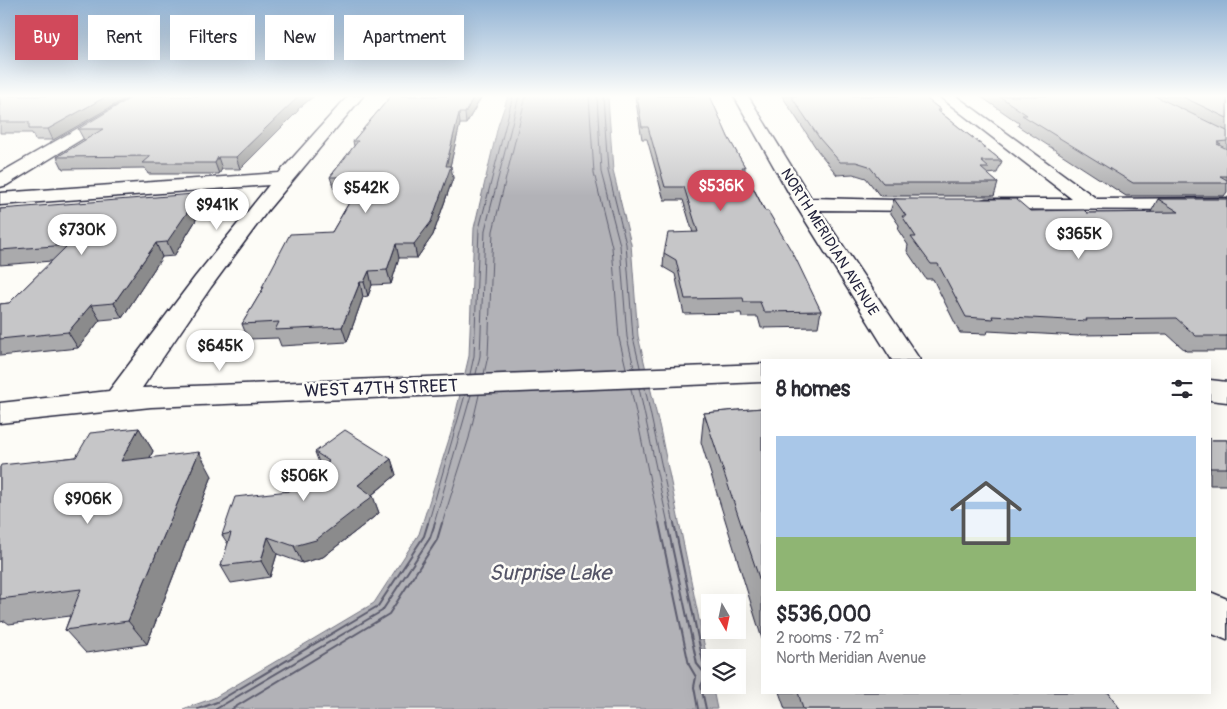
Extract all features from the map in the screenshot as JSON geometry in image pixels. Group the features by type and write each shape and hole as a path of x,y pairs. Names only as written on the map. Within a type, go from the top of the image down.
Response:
{"street":[{"path":"0,181 89,129"},
{"path":"118,400 198,287 282,178 326,129"},
{"name":"NORTH MERIDIAN AVENUE","path":"761,129 805,204 905,359"},
{"path":"991,129 1093,205"},
{"path":"0,199 282,178"},
{"path":"805,204 1227,204"},
{"name":"WEST 47TH STREET","path":"0,412 118,400 761,373"},
{"path":"1211,390 1227,392"},
{"path":"1211,612 1227,622"}],"water":[{"name":"Surprise Lake","path":"497,129 610,129 613,171 631,244 638,336 660,429 701,629 701,639 703,639 705,649 701,649 701,694 714,694 717,709 183,709 214,698 374,603 419,534 451,433 469,356 474,228"}],"building":[{"path":"103,129 265,129 236,157 218,157 215,163 143,163 151,156 57,157"},
{"path":"363,129 455,129 446,166 451,166 431,222 414,244 396,244 387,270 369,271 364,282 360,282 342,327 275,330 279,322 242,324 264,287 262,287 290,234 332,232 364,177 330,177 358,141 353,141"},
{"path":"649,129 725,129 745,167 742,167 765,211 768,211 795,257 821,311 764,312 760,302 744,302 743,298 685,299 676,260 664,253 668,233 698,232 684,187 665,187"},
{"path":"813,129 961,129 1002,161 981,161 989,168 981,168 998,183 883,183 869,166 856,162 840,162"},
{"path":"1045,129 1223,129 1227,131 1227,141 1217,142 1221,144 1217,144 1227,149 1227,176 1220,176 1227,180 1227,183 1133,183"},
{"path":"194,194 185,207 191,207 167,242 156,243 114,303 91,305 68,332 0,339 0,304 9,303 68,245 0,250 0,209"},
{"path":"894,199 1016,199 1030,211 1084,210 1087,213 1179,212 1158,199 1227,199 1227,336 1196,336 1176,318 1086,319 1087,321 992,316 993,319 966,317 938,264 931,264 911,237 916,237 902,216 906,216"},
{"path":"761,408 761,584 704,413"},
{"path":"139,428 121,461 199,452 128,621 65,630 81,589 0,599 1,465 76,457 90,433"},
{"path":"345,430 391,459 358,485 373,496 316,540 294,546 268,537 261,561 221,566 231,533 222,535 235,497 289,491 329,461 315,452"},
{"path":"1211,439 1227,440 1227,468 1211,468"},
{"path":"799,694 1109,694 1120,709 803,709"}]}
